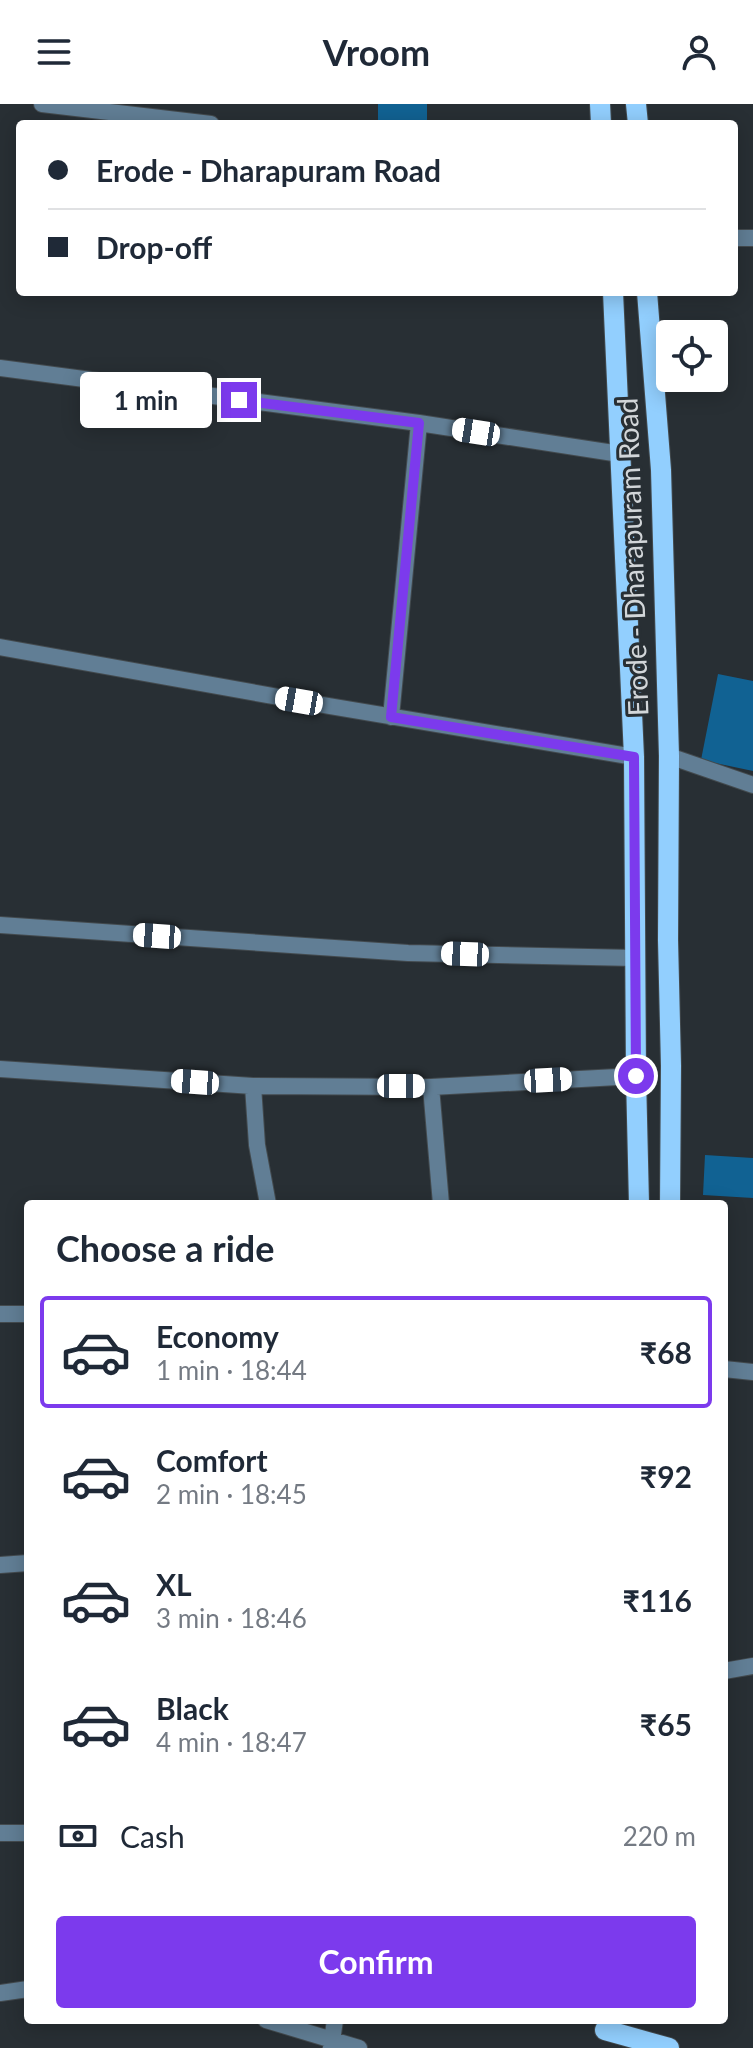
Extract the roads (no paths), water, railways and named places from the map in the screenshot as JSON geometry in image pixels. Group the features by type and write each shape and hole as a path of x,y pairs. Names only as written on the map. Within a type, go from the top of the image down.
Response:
{"main road":[{"name":"Erode - Dharapuram Road","path":"613,296 634,757 639,1200"},
{"name":"Erode - Dharapuram Road","path":"647,296 661,470 669,756 670,1200"},
{"path":"604,2033 641,2036 669,2048"}],"street":[{"path":"42,104 177,120"},
{"path":"0,368 419,423 620,454"},
{"path":"391,717 419,423"},
{"path":"0,647 634,757"},
{"path":"669,756 753,785"},
{"path":"0,925 408,953 635,958"},
{"path":"0,1069 253,1086 431,1087 636,1076"},
{"path":"253,1086 257,1145 267,1200"},
{"path":"431,1087 441,1200"},
{"path":"0,1314 24,1314"},
{"path":"728,1369 753,1372"},
{"path":"0,1565 24,1563"},
{"path":"728,1670 753,1666"},
{"path":"0,1833 24,1833"},
{"path":"0,1993 24,1990"},
{"path":"277,2024 332,2044 359,2048"},
{"path":"332,2044 334,2024"}]}
